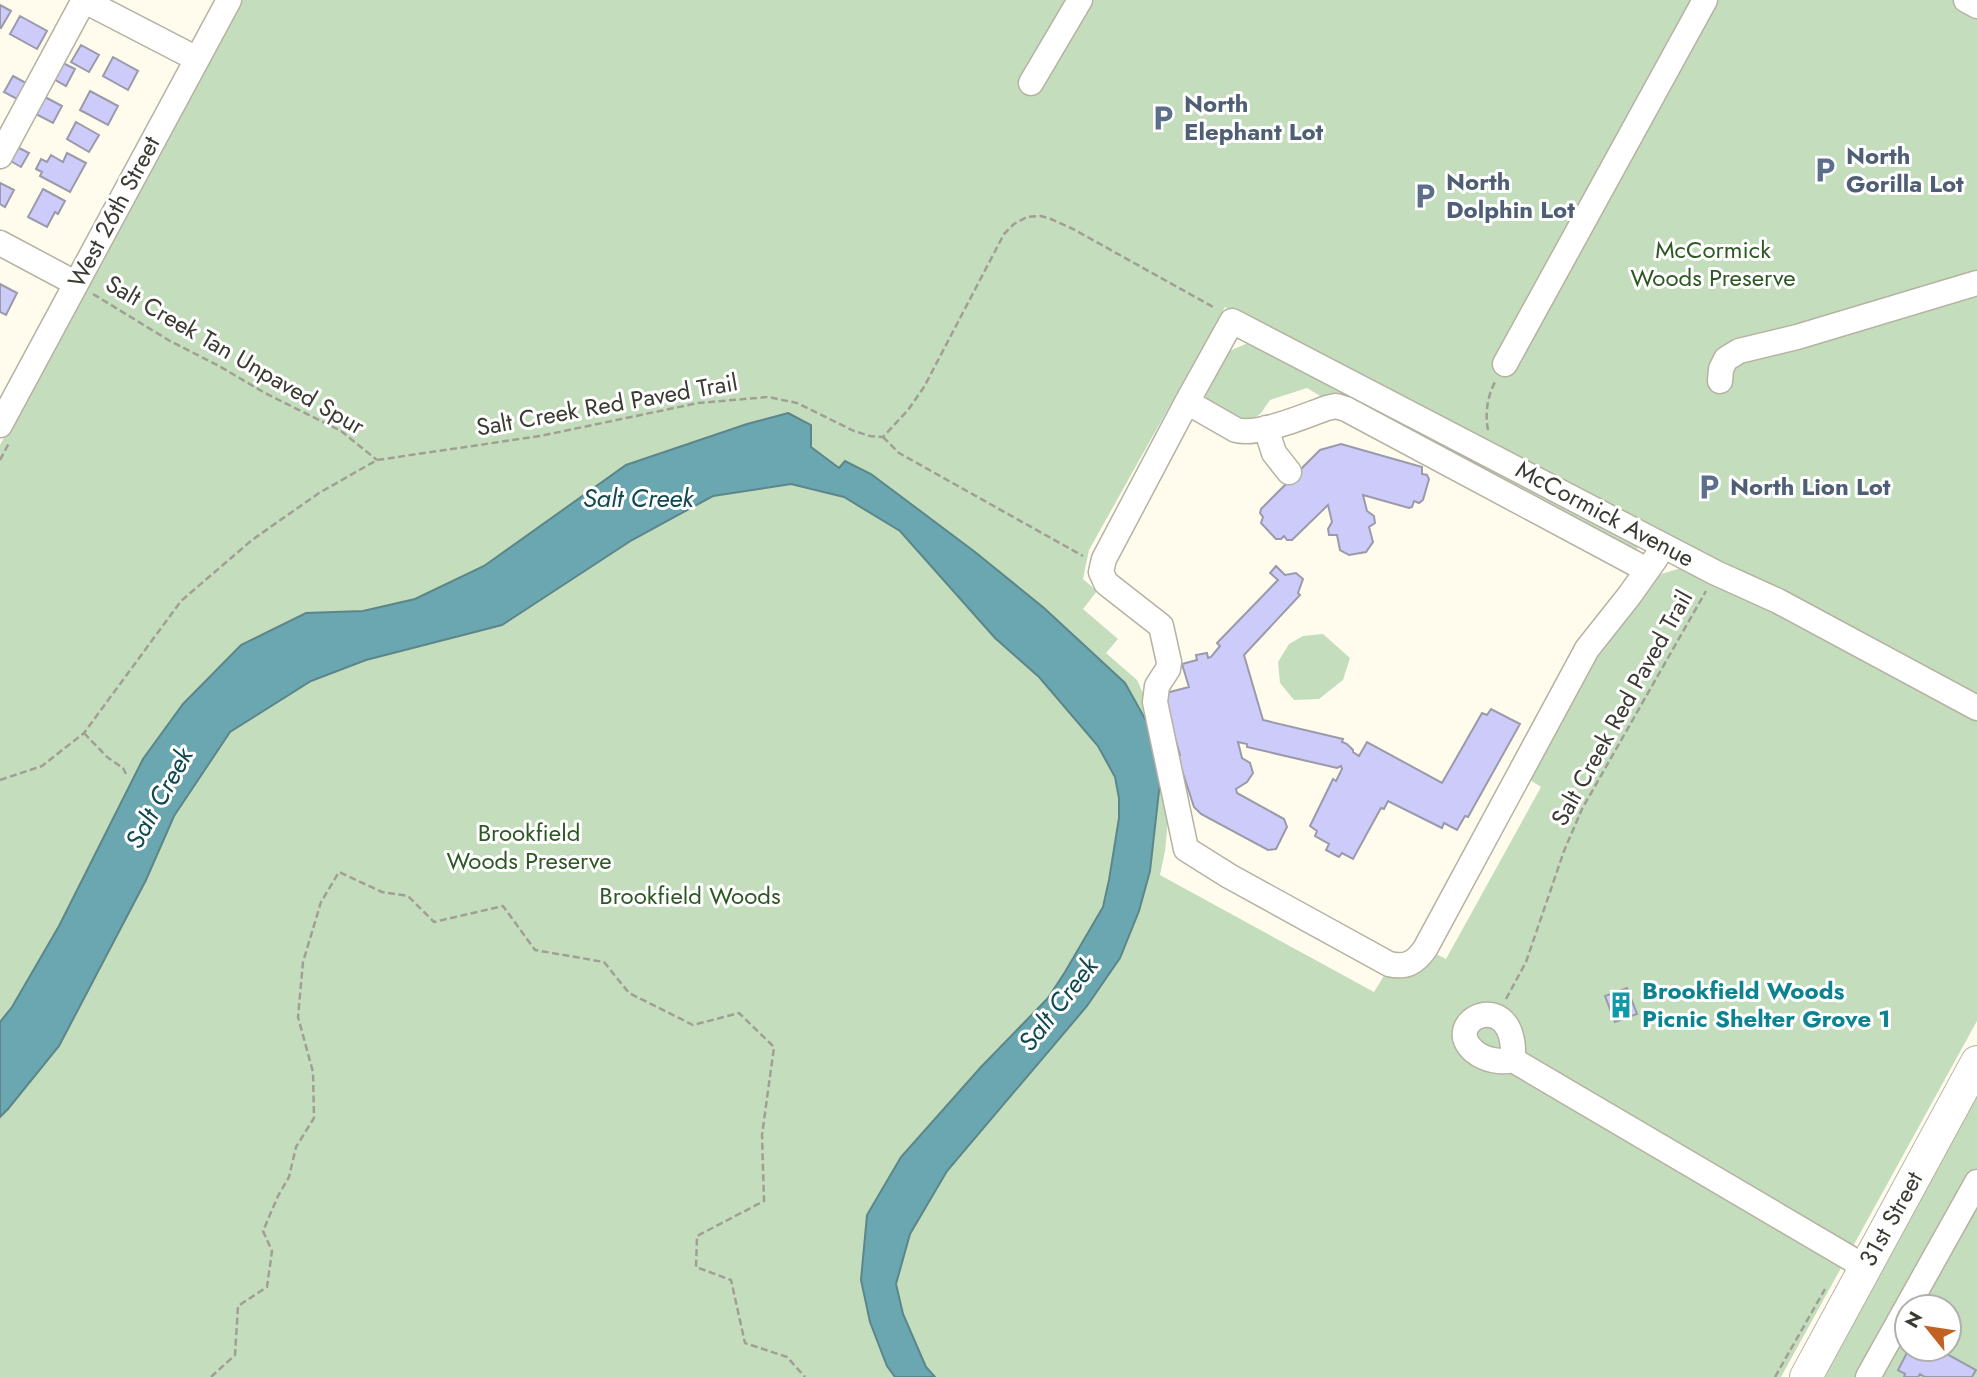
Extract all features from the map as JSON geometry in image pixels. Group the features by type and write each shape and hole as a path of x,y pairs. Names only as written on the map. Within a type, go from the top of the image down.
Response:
{"main road":[{"name":"31st Street","path":"1806,1377 1977,1062"}],"street":[{"path":"0,156 84,0 197,59"},
{"name":"West 26th Street","path":"0,425 229,0"},
{"path":"1031,83 1080,0"},
{"path":"1505,364 1705,0"},
{"path":"1966,0 1977,6"},
{"path":"0,243 75,283"},
{"path":"1720,381 1721,369 1726,359 1739,351 1797,337 1977,284"},
{"path":"1232,321 1102,565 1103,578 1161,626 1169,663 1157,686 1155,702 1186,849 1229,876 1389,964 1401,966 1414,962 1425,949 1581,659 1664,546"},
{"name":"McCormick Avenue","path":"1232,321 1716,573 1778,601 1977,708"},
{"path":"1187,402 1236,430 1245,432 1254,432 1327,408 1336,406 1346,409 1647,570"},
{"path":"1266,428 1274,453 1289,472"},
{"path":"1513,1060 1509,1031 1505,1023 1497,1017 1483,1013 1476,1016 1468,1026 1467,1040 1470,1047 1482,1056 1513,1060 1865,1267"},
{"path":"1868,1377 1977,1182"}],"path":[{"path":"1102,565 899,453 883,437 908,410 924,387 1004,234 1027,217 1041,216 1073,229 1227,315 1232,321"},
{"name":"Salt Creek Tan Unpaved Spur","path":"75,283 170,341 341,431 377,460"},
{"path":"1493,455 1486,421 1487,405 1492,387 1505,364"},
{"name":"Salt Creek Red Paved Trail","path":"0,780 42,766 84,733 181,601 252,540 319,493 377,460 540,436 698,403 768,397 797,403 862,434 883,437"},
{"name":"Salt Creek Red Paved Trail","path":"1497,1017 1525,962 1564,850 1582,809 1716,573"},
{"path":"84,733 107,757 123,768 125,774"},
{"path":"211,1377 235,1355 238,1306 267,1287 272,1251 262,1231 289,1177 296,1147 314,1118 313,1072 298,1017 303,962 321,902 339,872 382,892 408,896 434,922 503,906 535,950 604,962 629,993 693,1026 739,1013 774,1047 762,1135 764,1201 697,1236 696,1267 731,1280 745,1343 787,1357 805,1377"},
{"path":"1775,1377 1825,1288"}],"green space":[{"name":"Brookfield Woods Preserve","path":"240,0 1977,0 1977,700 1225,307 1089,550 1083,579 1097,591 1083,609 1118,639 1106,653 1137,680 1153,715 1168,820 1160,875 1374,992 1385,974 1434,953 1446,959 1541,787 1527,778 1581,679 1640,596 1661,574 1685,567 1753,599 1977,717 1977,1021 1781,1377 0,1377 0,445","holes":["1025,665 1160,782 1149,869 1114,850 1120,803 1116,782 1105,758 1089,736"]},
{"path":"1248,343 1271,348 1639,542 1637,550 1622,551 1347,401 1334,397 1325,399 1307,388 1270,400 1250,422 1220,414 1208,403 1205,396 1206,386 1218,359"},
{"path":"1323,634 1350,658 1343,680 1319,699 1294,700 1280,683 1278,662 1289,644 1303,636"},
{"path":"1977,1089 1977,1377 1819,1377"}],"water":[{"name":"Salt Creek","path":"788,413 811,425 811,447 839,468 845,461 871,474 975,552 1044,608 1125,683 1148,724 1160,782 1150,871 1139,911 1120,958 1087,1006 947,1171 910,1234 896,1284 903,1314 926,1367 935,1377 895,1377 887,1366 870,1322 861,1280 867,1215 901,1157 981,1067 1048,998 1065,972 1103,907 1119,818 1119,798 1115,777 1098,746 1039,677 995,638 900,531 844,497 791,484 713,496 632,540 502,625 366,660 311,681 230,732 174,816 146,880 59,1046 0,1117 0,1022 12,1007 59,926 143,759 183,704 241,645 306,613 363,611 415,599 484,566 626,465"}],"building":[{"path":"0,5 11,11 1,28 0,28"},
{"path":"20,16 47,31 37,49 10,34"},
{"path":"81,45 99,55 89,72 71,62"},
{"path":"113,57 138,71 128,90 103,76"},
{"path":"61,62 75,69 66,86 52,78"},
{"path":"13,76 26,83 17,99 4,92"},
{"path":"90,91 118,106 108,125 80,110"},
{"path":"45,97 62,106 53,123 36,114"},
{"path":"76,122 99,135 89,152 67,139"},
{"path":"15,146 29,153 21,167 7,159"},
{"path":"67,153 86,163 70,192 40,176 42,172 36,169 41,159 47,162 51,155 63,162"},
{"path":"0,183 14,190 5,207 0,204"},
{"path":"43,189 65,201 47,227 28,217"},
{"path":"0,284 17,293 6,315 0,312"},
{"path":"1341,444 1422,467 1422,474 1429,479 1423,500 1419,503 1414,501 1409,508 1363,495 1367,511 1374,516 1375,523 1369,527 1373,542 1366,552 1349,555 1340,550 1337,535 1329,535 1328,529 1332,522 1328,505 1292,540 1287,540 1284,536 1276,539 1261,523 1261,509 1320,450"},
{"path":"1276,566 1285,575 1296,573 1303,579 1298,593 1300,595 1244,655 1263,720 1343,739 1342,742 1359,756 1367,742 1442,783 1482,713 1487,715 1491,709 1520,724 1468,817 1465,816 1457,830 1444,823 1442,828 1388,801 1384,809 1381,808 1353,859 1342,853 1339,857 1326,850 1329,844 1315,836 1317,831 1310,826 1333,779 1336,781 1341,766 1337,768 1247,747 1247,744 1238,742 1242,758 1250,763 1253,773 1247,782 1236,789 1237,793 1284,819 1287,827 1276,849 1268,850 1201,814 1194,807 1177,755 1180,755 1162,694 1189,687 1182,664 1197,660 1196,655 1207,653 1208,658 1211,657 1220,646 1217,643 1278,580 1270,573"},
{"name":"Brookfield Woods Picnic Shelter Grove 1","path":"1627,988 1637,1014 1615,1022 1605,996"},
{"path":"1902,1363 1963,1363 1976,1370 1972,1377 1925,1377 1920,1374 1918,1377 1904,1377 1905,1374 1898,1370"}],"place":[{"name":"North Elephant Lot","path":"1163,118"},
{"name":"North Gorilla Lot","path":"1825,170"},
{"name":"North Dolphin Lot","path":"1425,196"},
{"name":"North Lion Lot","path":"1709,487"},
{"name":"Brookfield Woods Picnic Shelter Grove 1","path":"1621,1005"}],"park label":[{"name":"McCormick Woods Preserve","path":"1713,264"},
{"name":"Brookfield Woods","path":"690,896"}]}
